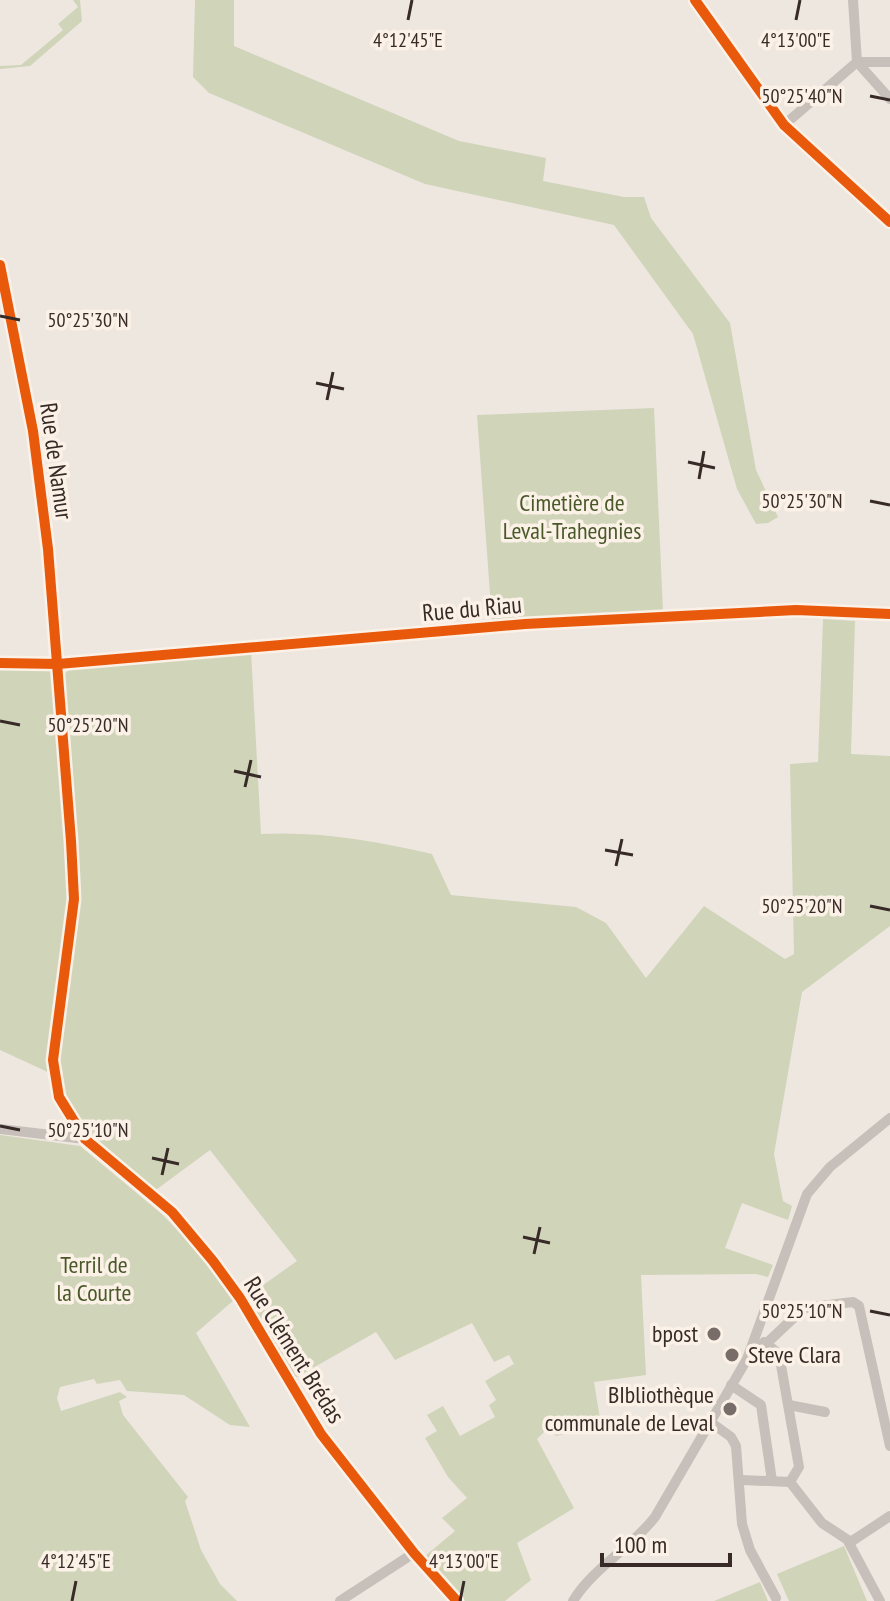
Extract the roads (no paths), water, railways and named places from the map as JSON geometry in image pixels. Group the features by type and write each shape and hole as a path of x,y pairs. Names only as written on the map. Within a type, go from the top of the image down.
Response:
{"street":[{"path":"695,0 784,125 890,222"},
{"path":"853,0 857,62 890,99"},
{"path":"784,125 857,62 890,62"},
{"name":"Rue de Namur","path":"0,265 33,431 58,664"},
{"name":"Rue du Riau","path":"0,663 58,664 525,624 796,610 890,614"},
{"name":"Rue Clément Brédas","path":"58,664 74,899 55,1038 54,1082 85,1139 172,1212 213,1261 240,1298 321,1434 414,1553 457,1601"},
{"path":"573,1601 581,1590 638,1540 655,1517 753,1347 807,1194 824,1173 890,1118"},
{"path":"0,1129 85,1139"},
{"path":"753,1347 764,1342 804,1308 853,1302 859,1306 890,1446"},
{"path":"764,1342 779,1354 789,1405 799,1467 790,1482"},
{"path":"731,1385 761,1405 772,1481"},
{"path":"789,1405 825,1412"},
{"path":"709,1421 731,1437 741,1480 741,1516 750,1550 776,1598"},
{"path":"741,1480 790,1482 822,1523 851,1542"},
{"path":"880,1601 861,1572 849,1543 890,1516"},
{"path":"340,1601 414,1553"}],"place":[{"name":"bpost","path":"714,1334"},
{"name":"Steve Clara","path":"732,1355"},
{"name":"BIbliothèque communale de Leval","path":"730,1409"}],"park label":[{"name":"Cimetière de Leval-Trahegnies","path":"572,517"},
{"name":"Terril de la Courte","path":"94,1279"}]}
